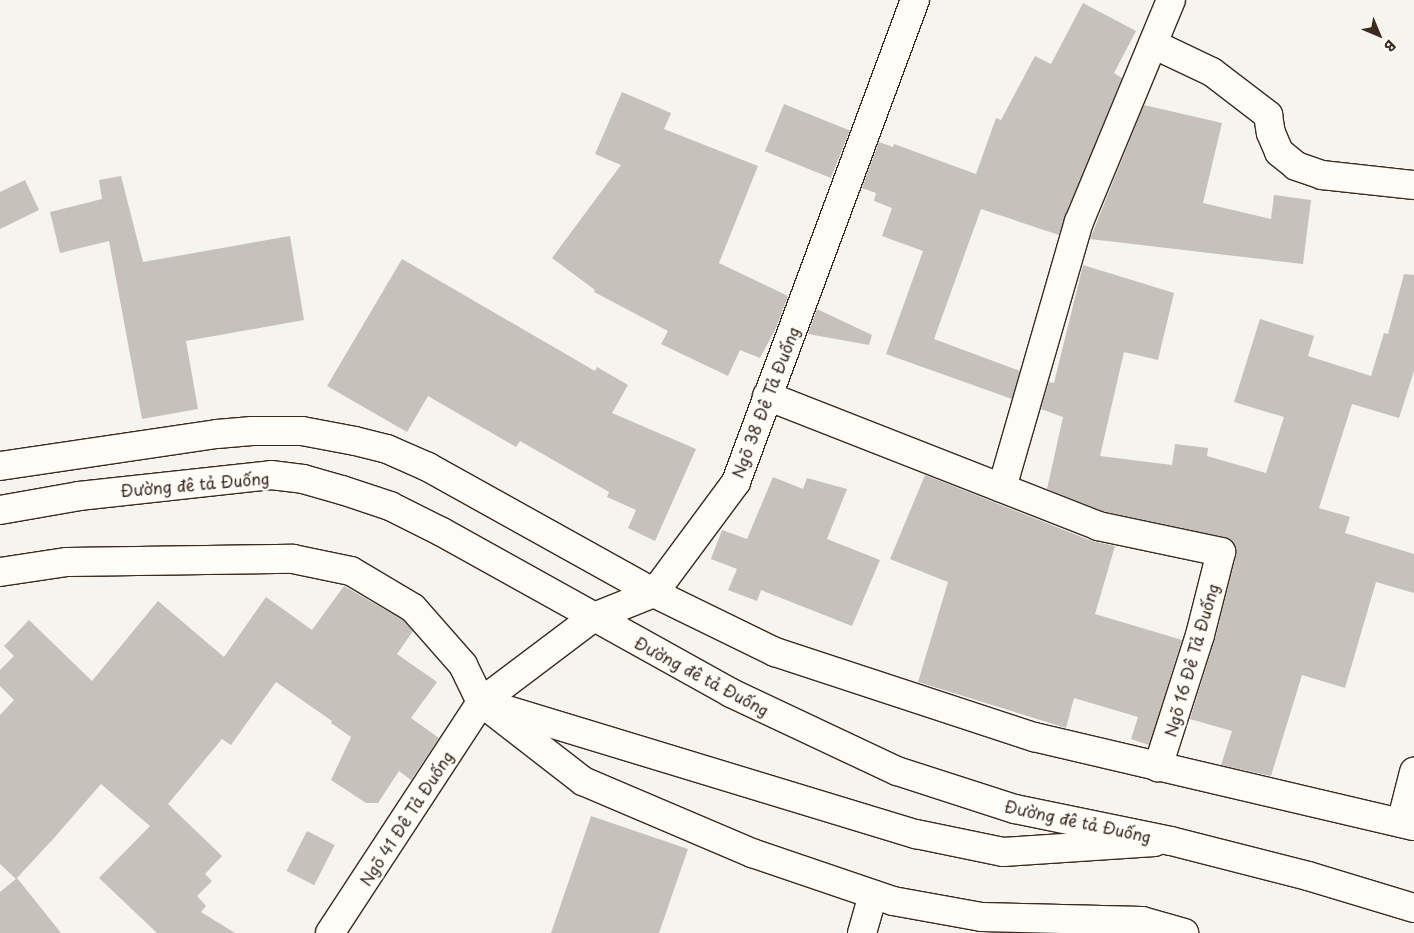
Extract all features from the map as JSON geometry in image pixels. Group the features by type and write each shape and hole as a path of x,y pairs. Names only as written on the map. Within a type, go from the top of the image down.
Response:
{"street":[{"name":"Ngõ 38 Đê Tả Đuống","path":"654,593 736,482 915,0"},
{"path":"767,396 1002,488 1079,222 1171,0"},
{"path":"1153,44 1212,72 1268,115 1271,134 1278,152 1296,166 1322,174 1414,185"},
{"path":"0,466 243,432 302,431 346,439 387,449 428,467 654,593 775,652 1034,737 1408,824 1414,772"},
{"name":"Đường đê tả Đuống","path":"0,510 79,496 172,484 271,475 303,479 390,506 442,532 731,694 897,771 1015,809 1171,841 1308,876 1414,908"},
{"name":"Ngõ 16 Đê Tả Đuống","path":"1002,488 1098,526 1222,552 1200,635 1158,767"},
{"path":"0,572 67,562 293,559 351,570 413,608 463,665 481,702 583,781 752,853 873,895 920,907 982,917 1142,921 1184,933"},
{"path":"481,702 594,617 654,593"},
{"path":"481,702 916,834 1003,852 1171,841"},
{"name":"Ngõ 41 Đê Tả Đuống","path":"330,933 481,702"},
{"path":"862,933 873,895"}],"building":[{"path":"1083,3 1136,31 1114,73 1122,78 1065,216 1059,235 981,209 934,339 1020,371 1012,399 886,354 923,251 882,236 892,208 874,201 876,193 862,188 879,142 893,147 894,144 976,174 996,118 1001,120 1035,56 1051,64"},
{"path":"622,92 671,113 664,129 758,166 719,263 788,296 776,328 760,358 740,350 728,376 661,344 668,331 594,292 595,290 552,258 621,165 595,154"},
{"path":"784,104 850,131 831,178 765,151"},
{"path":"1144,105 1222,123 1203,203 1271,219 1274,195 1311,200 1303,264 1090,239"},
{"path":"121,176 143,262 290,236 304,320 186,341 198,409 142,419 109,241 60,253 50,212 102,199 99,180"},
{"path":"25,180 39,210 0,229 0,192"},
{"path":"402,259 595,371 597,367 628,385 612,413 696,449 655,541 628,528 636,510 607,497 609,492 520,441 516,447 428,396 407,432 327,386"},
{"path":"1083,265 1174,293 1158,360 1124,352 1100,456 1172,465 1175,444 1208,448 1207,456 1266,473 1284,417 1234,402 1260,319 1314,336 1308,356 1371,376 1384,333 1388,334 1404,274 1414,275 1414,371 1399,418 1352,404 1319,508 1350,517 1345,533 1414,554 1414,593 1376,582 1345,688 1302,675 1271,776 1221,765 1232,731 1190,719 1215,639 1236,556 1236,548 1232,541 1224,537 1102,511 1047,489 1063,417 1041,409 1049,382 1054,383"},
{"path":"817,309 872,335 869,345 808,334"},
{"path":"925,475 1092,541 1115,546 1095,614 1182,640 1149,745 1131,739 1138,717 1074,698 1066,728 918,682 948,582 890,559"},
{"path":"773,477 803,489 807,478 847,489 827,539 880,560 852,626 761,590 757,601 728,590 737,569 711,559 722,530 747,539"},
{"path":"344,586 403,620 413,631 397,654 437,682 411,718 439,738 411,780 399,771 378,803 366,803 331,780 351,737 331,723 332,721 276,682 231,745 222,739 168,804 222,856 205,874 212,881 197,896 206,906 201,912 235,933 157,933 99,878 150,826 101,784 16,879 0,864 0,715 14,700 0,686 0,670 14,656 4,646 29,620 92,681 158,601 224,657 266,597 312,630"},
{"path":"591,816 688,849 659,933 551,933"},
{"path":"307,831 335,845 314,885 287,871"},
{"path":"17,878 61,933 0,933 0,892"}]}
